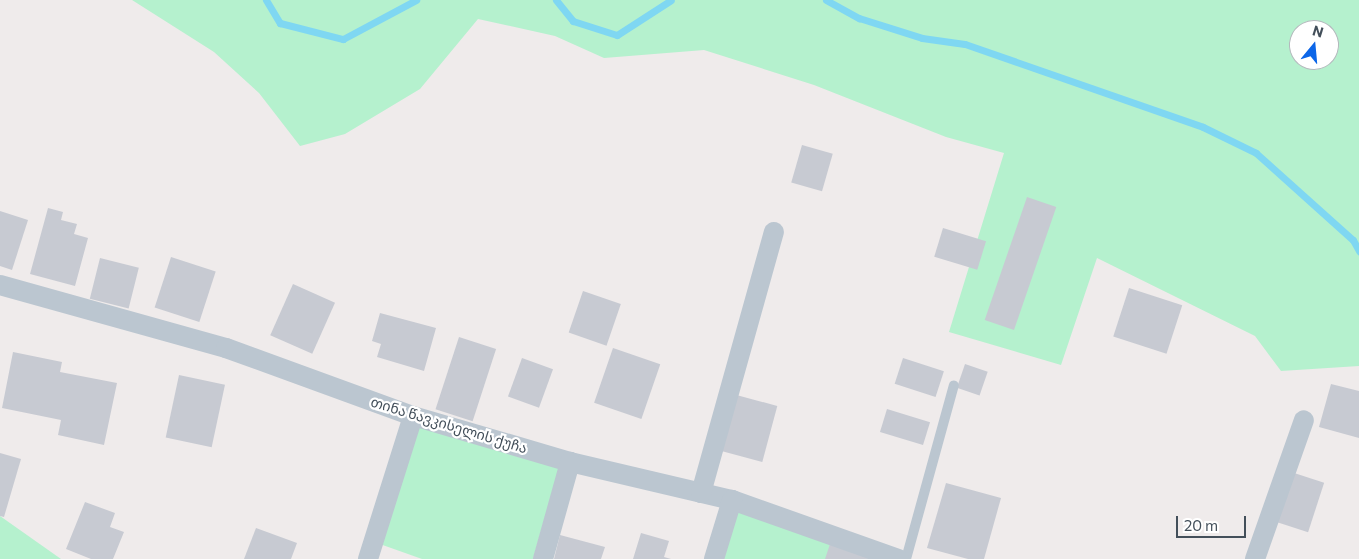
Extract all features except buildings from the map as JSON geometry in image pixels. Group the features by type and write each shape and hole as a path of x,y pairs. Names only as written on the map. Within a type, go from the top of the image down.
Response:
{"street":[{"path":"701,493 774,232"},
{"name":"თინა წავკისელის ქუჩა","path":"0,285 226,348 413,416 570,462 732,500 899,559"},
{"path":"368,559 413,416"},
{"path":"1256,559 1304,420"},
{"path":"543,559 570,462"},
{"path":"714,559 732,500"}],"lane":[{"path":"906,559 954,385"}],"green space":[{"path":"132,0 1359,0 1359,366 1281,371 1255,336 1097,258 1061,365 949,332 1004,153 946,137 814,85 704,50 604,58 555,36 478,19 420,89 345,134 300,146 259,93 214,52"},
{"path":"415,425 559,468 533,559 422,559 377,543"},
{"path":"733,509 876,559 719,559"},
{"path":"0,516 61,559 0,559"}],"waterway":[{"path":"266,0 280,23 343,39 416,0"},
{"path":"556,0 573,21 617,35 671,0"},
{"path":"826,0 859,18 922,38 965,44 1203,127 1256,153 1353,240 1359,251"}]}
